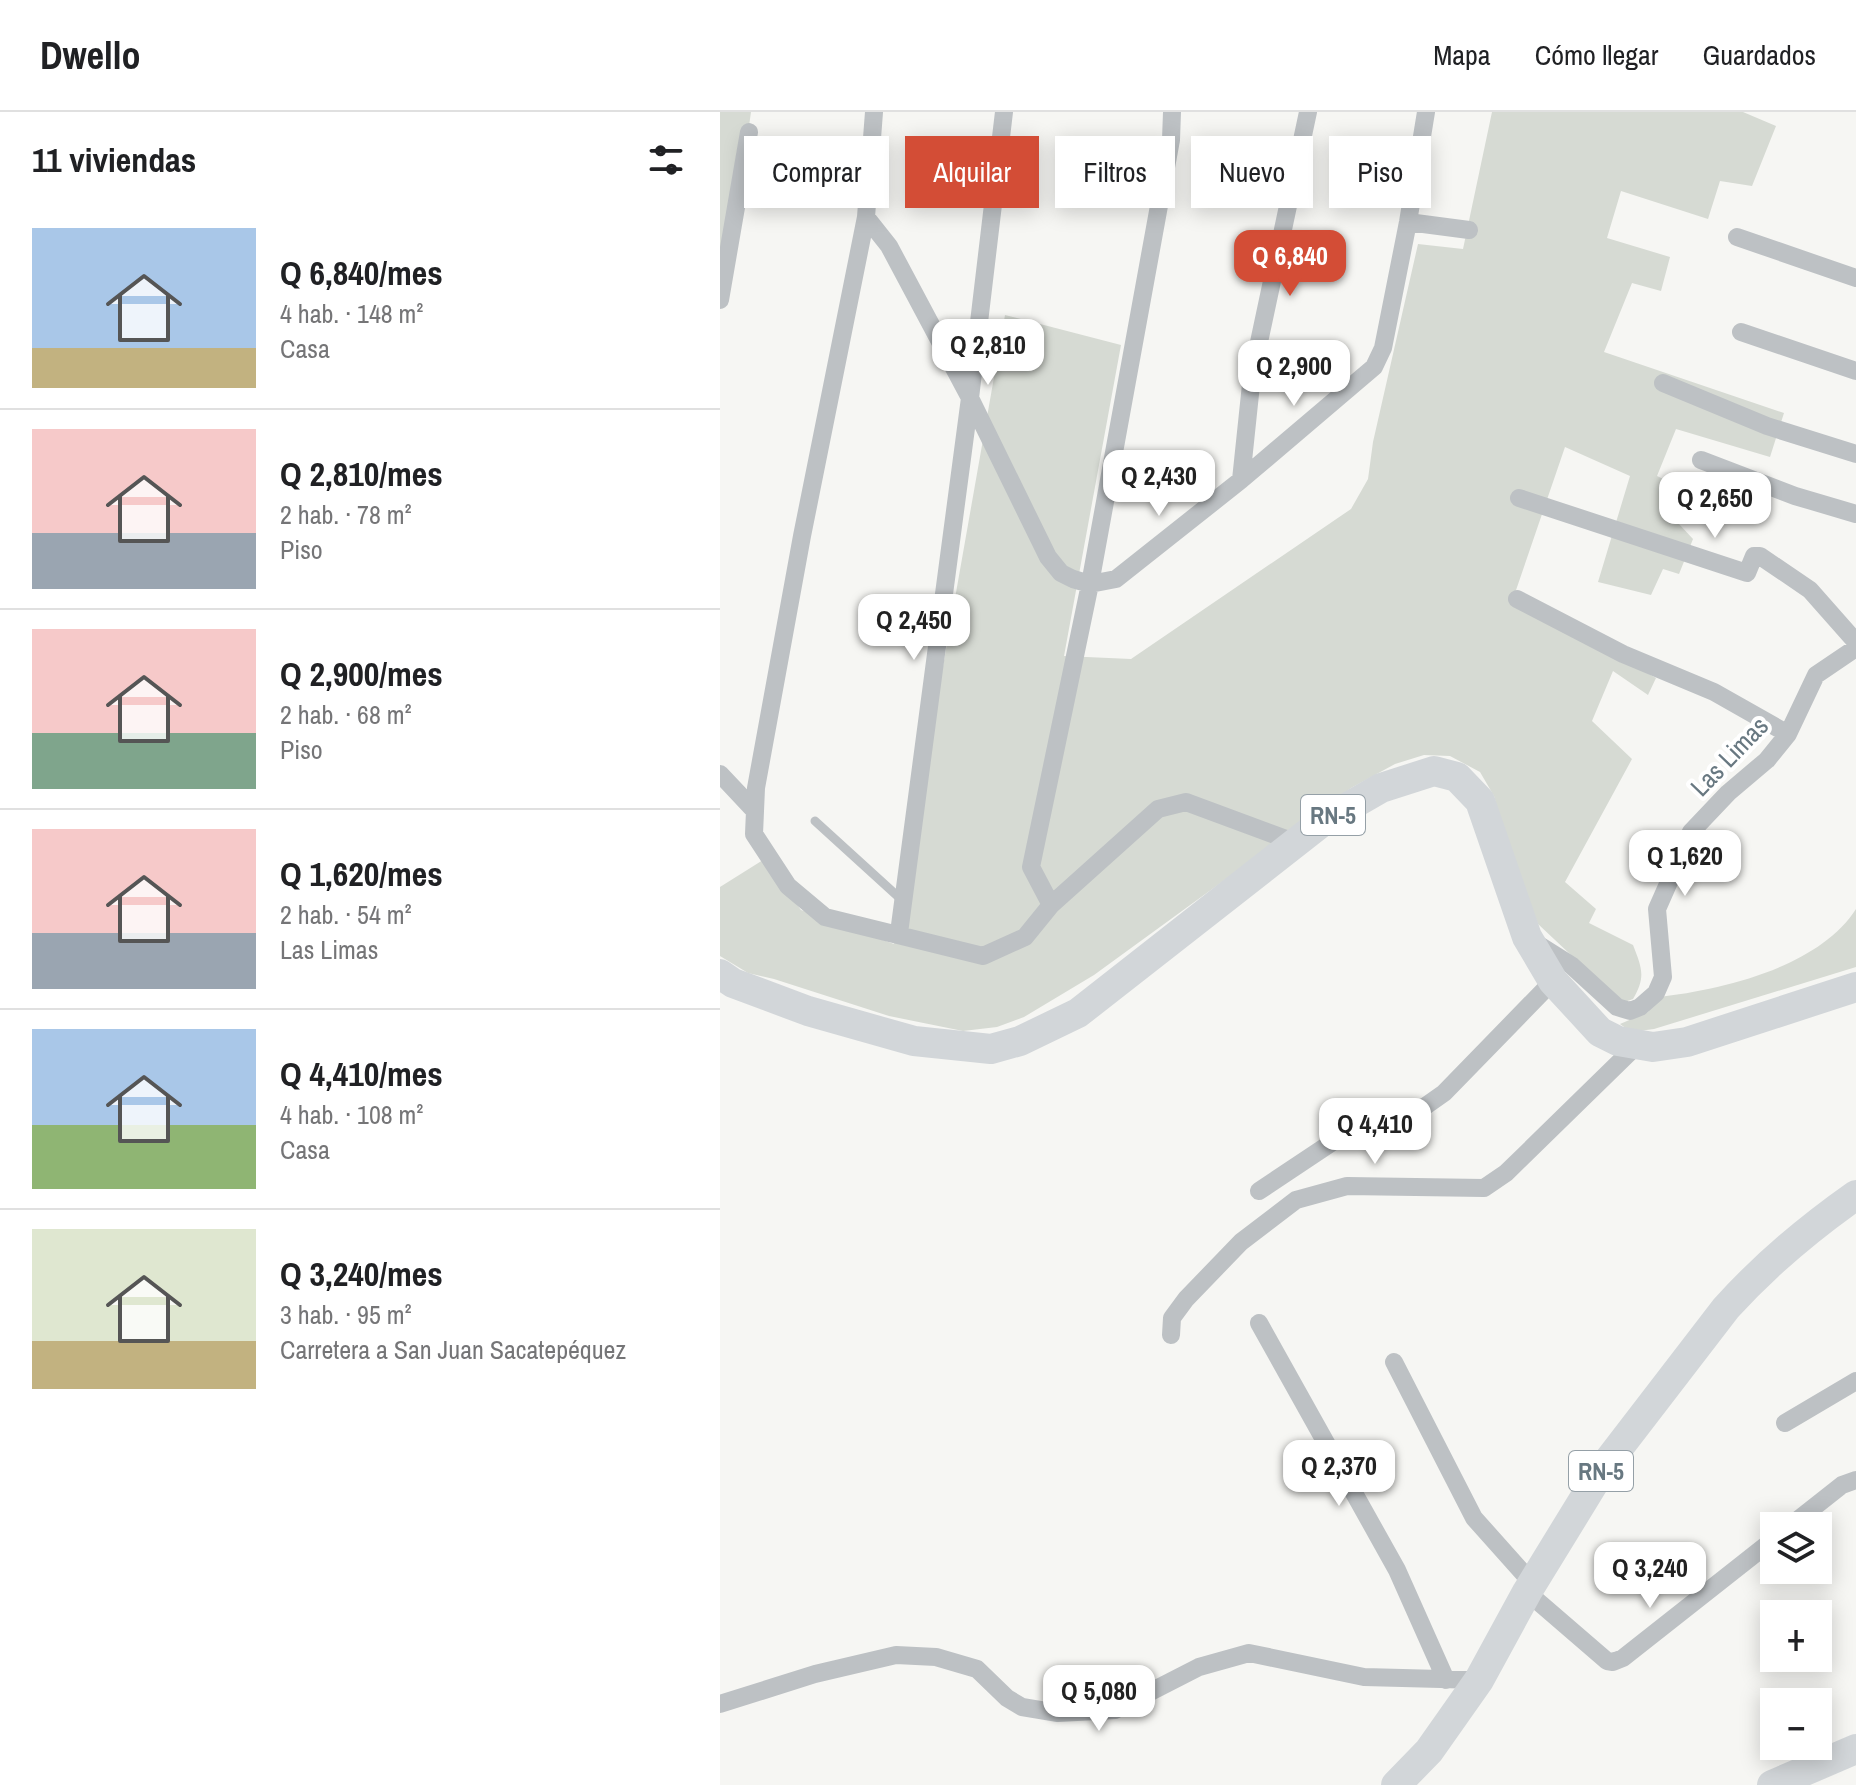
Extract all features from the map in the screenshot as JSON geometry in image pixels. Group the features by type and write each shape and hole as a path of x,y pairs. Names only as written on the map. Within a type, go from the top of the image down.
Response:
{"main road":[{"name":"RN-5","path":"720,974 733,983 783,1002 885,1034 964,1048 991,1049 1040,1033 1078,1013 1294,842 1355,801 1381,788 1434,771 1451,774 1468,786 1480,801 1527,937 1553,981 1600,1032 1636,1046 1687,1042 1856,987"},
{"name":"RN-5","path":"1396,1785 1429,1751 1479,1680 1530,1588 1603,1468 1726,1308 1770,1265 1856,1195"},
{"path":"1772,1785 1856,1749"}],"street":[{"path":"874,112 866,217 802,536 756,788 754,834 788,886 825,917 983,956 1025,937 1051,905 1158,809 1186,802 1294,842"},
{"path":"899,933 970,398 1004,112"},
{"path":"1051,905 1031,867 1090,584 1171,140 1172,112"},
{"path":"1241,480 1252,375 1308,112"},
{"path":"866,217 889,246 970,398 1048,557 1061,573 1090,584 1116,579 1241,480 1374,367 1383,348 1426,112"},
{"path":"720,300 749,132"},
{"path":"1408,222 1469,230"},
{"path":"1737,237 1856,278"},
{"path":"1741,332 1856,371"},
{"path":"1663,383 1767,426 1856,454"},
{"path":"1701,460 1795,496 1856,514"},
{"path":"1519,498 1747,573 1751,559 1760,556 1810,590 1856,642"},
{"path":"1517,599 1623,654 1714,692 1788,734"},
{"name":"Las Limas","path":"1527,937 1571,965 1617,1007 1630,1011 1640,1007 1656,993 1663,977 1657,909 1691,832 1728,793 1767,760 1788,734 1816,675 1856,648"},
{"path":"720,774 754,810"},
{"path":"1259,1191 1343,1135 1390,1131 1444,1093 1553,981"},
{"path":"1171,1335 1172,1318 1186,1299 1241,1242 1296,1200 1347,1186 1484,1188 1506,1173 1636,1046"},
{"path":"1259,1323 1397,1570 1446,1680"},
{"path":"1394,1362 1474,1518 1530,1588 1607,1661 1623,1658 1760,1550"},
{"path":"1785,1423 1856,1381"},
{"path":"1808,1512 1842,1485 1856,1480"},
{"path":"720,1704 815,1674 896,1655 936,1657 977,1669 1007,1698 1022,1707 1058,1713 1115,1710 1199,1667 1249,1653 1364,1677 1479,1680"}],"lane":[{"path":"815,821 904,902"}],"shaded area":[{"path":"720,112 751,112 748,136 744,136 744,161 728,274 720,272"},
{"path":"1492,112 1743,112 1776,126 1752,186 1720,181 1708,219 1621,191 1607,238 1670,257 1661,291 1632,283 1604,352 1784,413 1770,457 1676,429 1657,476 1676,485 1665,509 1693,539 1679,574 1663,569 1651,595 1598,582 1630,476 1565,447 1514,596 1656,678 1648,695 1613,671 1592,721 1632,759 1565,882 1596,909 1589,923 1633,945 1641,972 1640,985 1633,999 1622,1003 1538,924 1507,844 1494,796 1480,772 1450,756 1424,755 1395,764 1351,788 1094,975 1024,1017 997,1027 963,1031 889,1016 748,973 720,956 720,887 763,860 801,910 894,944 1005,315 1121,345 1064,656 1131,659 1351,509 1368,479 1373,442 1418,244 1463,249"},
{"path":"1856,909 1856,967 1654,1029 1631,1032 1620,1024 1648,1012 1658,997 1739,981 1794,960 1839,929"}]}
